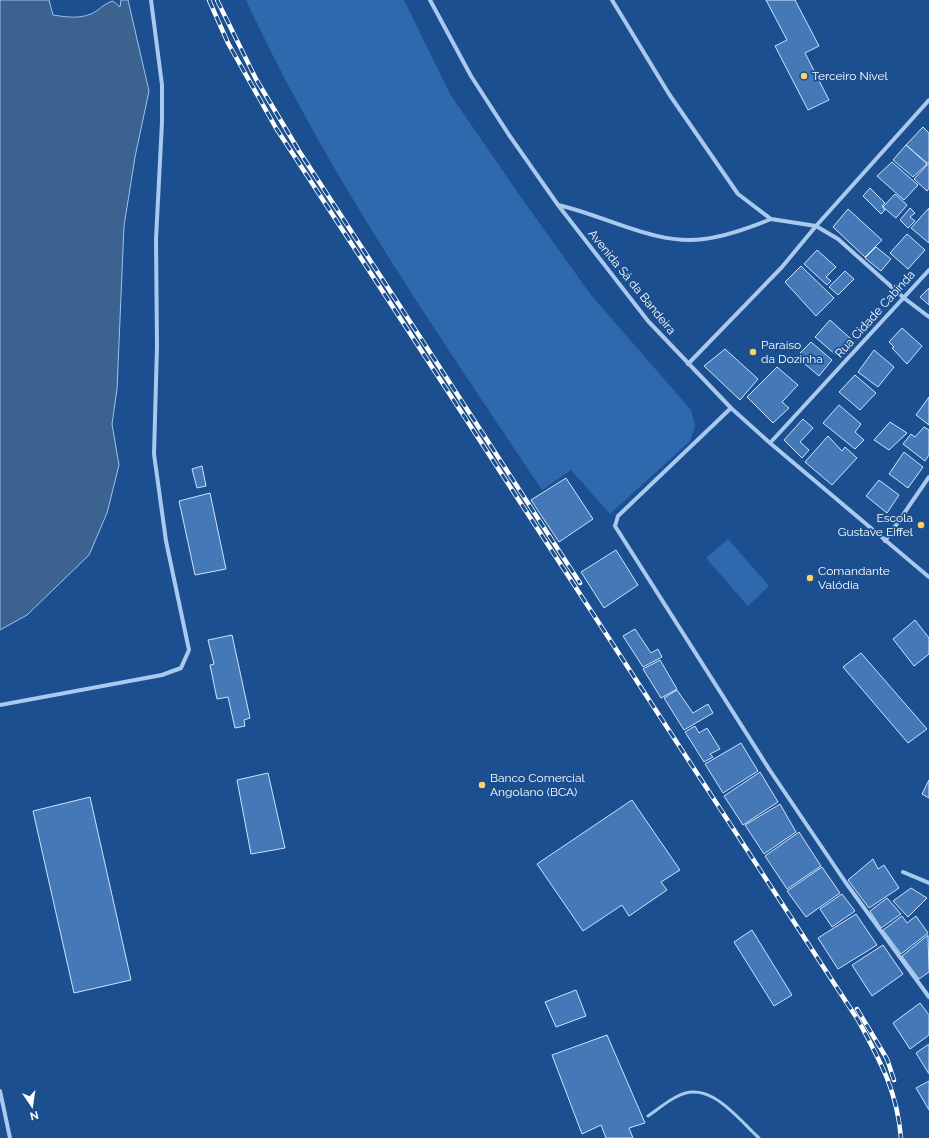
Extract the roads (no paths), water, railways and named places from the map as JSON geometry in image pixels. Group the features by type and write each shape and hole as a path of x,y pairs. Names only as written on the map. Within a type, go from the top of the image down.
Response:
{"street":[{"path":"0,705 162,675 181,668 189,650 166,541 154,454 157,346 156,239 162,122 162,85 151,0"},
{"name":"Avenida Sá da Bandeira","path":"430,0 471,76 558,205 648,322 731,408 770,443 929,577"},
{"path":"612,0 669,94 738,194 771,219 816,226 838,239 904,298 929,317"},
{"path":"688,364 782,267 816,226 929,100"},
{"path":"558,205 584,211 645,232 675,239 702,240 717,237 735,233 771,219"},
{"name":"Rua Cidade Cabinda","path":"770,443 929,270"},
{"path":"731,408 618,516 615,526 769,769 846,883 929,997"},
{"path":"885,541 929,477"},
{"path":"903,872 929,883"},
{"path":"0,1090 10,1138"}],"lane":[{"path":"648,1116 677,1096 697,1091 718,1100 759,1138"}],"railway":[{"path":"209,0 228,43 276,128 858,1020 886,1076 896,1105 901,1138"},
{"path":"217,0 256,79 299,151 580,583"},
{"path":"857,1009 887,1059 894,1080"}],"place":[{"name":"Terceiro Nível","path":"804,76"},
{"name":"Paraíso da Dozinha","path":"753,352"},
{"name":"Escola Gustave Eiffel","path":"921,525"},
{"name":"Comandante Valódia","path":"810,578"},
{"name":"Banco Comercial Angolano (BCA)","path":"482,785"}]}
